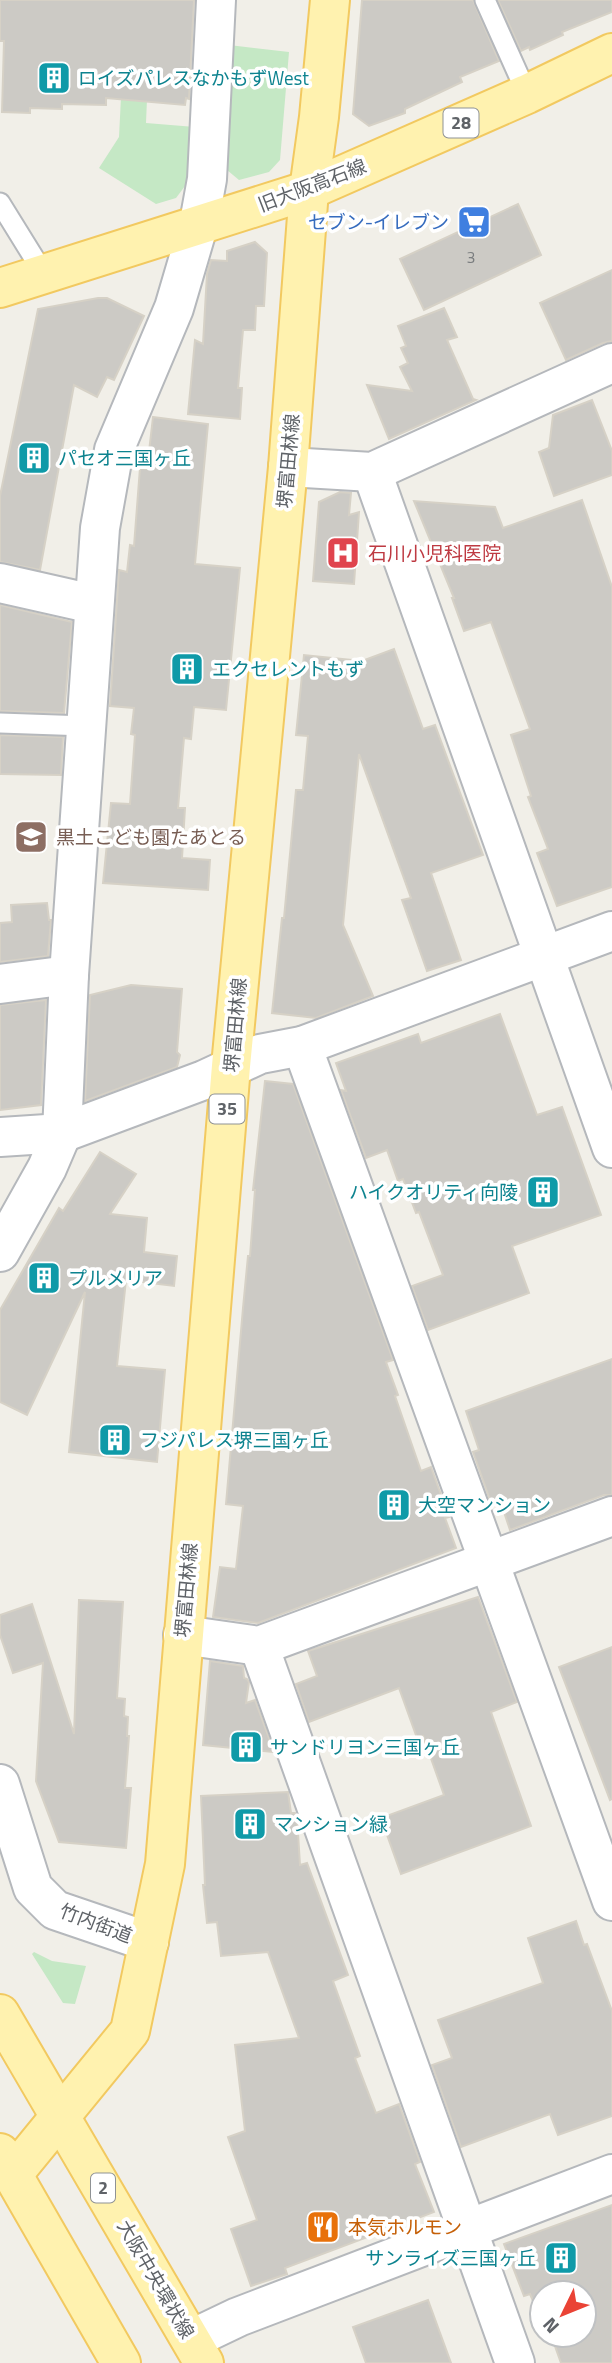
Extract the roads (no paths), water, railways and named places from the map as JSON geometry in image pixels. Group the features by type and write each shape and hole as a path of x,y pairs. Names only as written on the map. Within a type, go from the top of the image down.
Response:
{"main road":[{"name":"堺富田林線","path":"4,2170 62,2117 130,2031 165,1864 231,1066 288,467 309,190 330,0"},
{"name":"旧大阪高石線","path":"0,288 309,190 527,94 612,53"},
{"name":"大阪中央環状線","path":"0,2014 198,2351"},
{"path":"4,2170 121,2363"}],"street":[{"path":"0,1252 47,1168 62,1133 69,975 100,528 114,450 174,308 199,223 207,179 216,0"},
{"path":"288,467 372,472 610,368"},
{"path":"372,472 612,1148"},
{"path":"0,583 93,604"},
{"path":"0,1138 62,1133 204,1080 260,1054 302,1046 612,931"},
{"path":"0,984 69,975"},
{"path":"302,1046 612,1901"},
{"path":"183,1635 259,1646 612,1516"},
{"path":"259,1646 515,2363"},
{"name":"竹内街道","path":"0,1784 33,1888 55,1910 149,1942"},
{"path":"198,2351 238,2317 612,2174"}],"lane":[{"path":"485,0 527,94"},
{"path":"0,203 44,274"},
{"path":"0,723 86,726"}],"place":[{"name":"ロイズパレスなかもずWest","path":"54,78"},
{"name":"セブン-イレブン","path":"474,222"},
{"name":"パセオ三国ヶ丘","path":"34,458"},
{"name":"石川小児科医院","path":"343,553"},
{"name":"エクセレントもず","path":"187,669"},
{"name":"黒土こども園たあとる","path":"31,837"},
{"name":"ハイクオリティ向陵","path":"543,1192"},
{"name":"プルメリア","path":"44,1278"},
{"name":"フジパレス堺三国ヶ丘","path":"115,1440"},
{"name":"大空マンション","path":"394,1505"},
{"name":"サンドリヨン三国ヶ丘","path":"246,1747"},
{"name":"マンション緑","path":"250,1824"},
{"name":"本気ホルモン","path":"323,2227"},
{"name":"サンライズ三国ヶ丘","path":"561,2258"}]}
